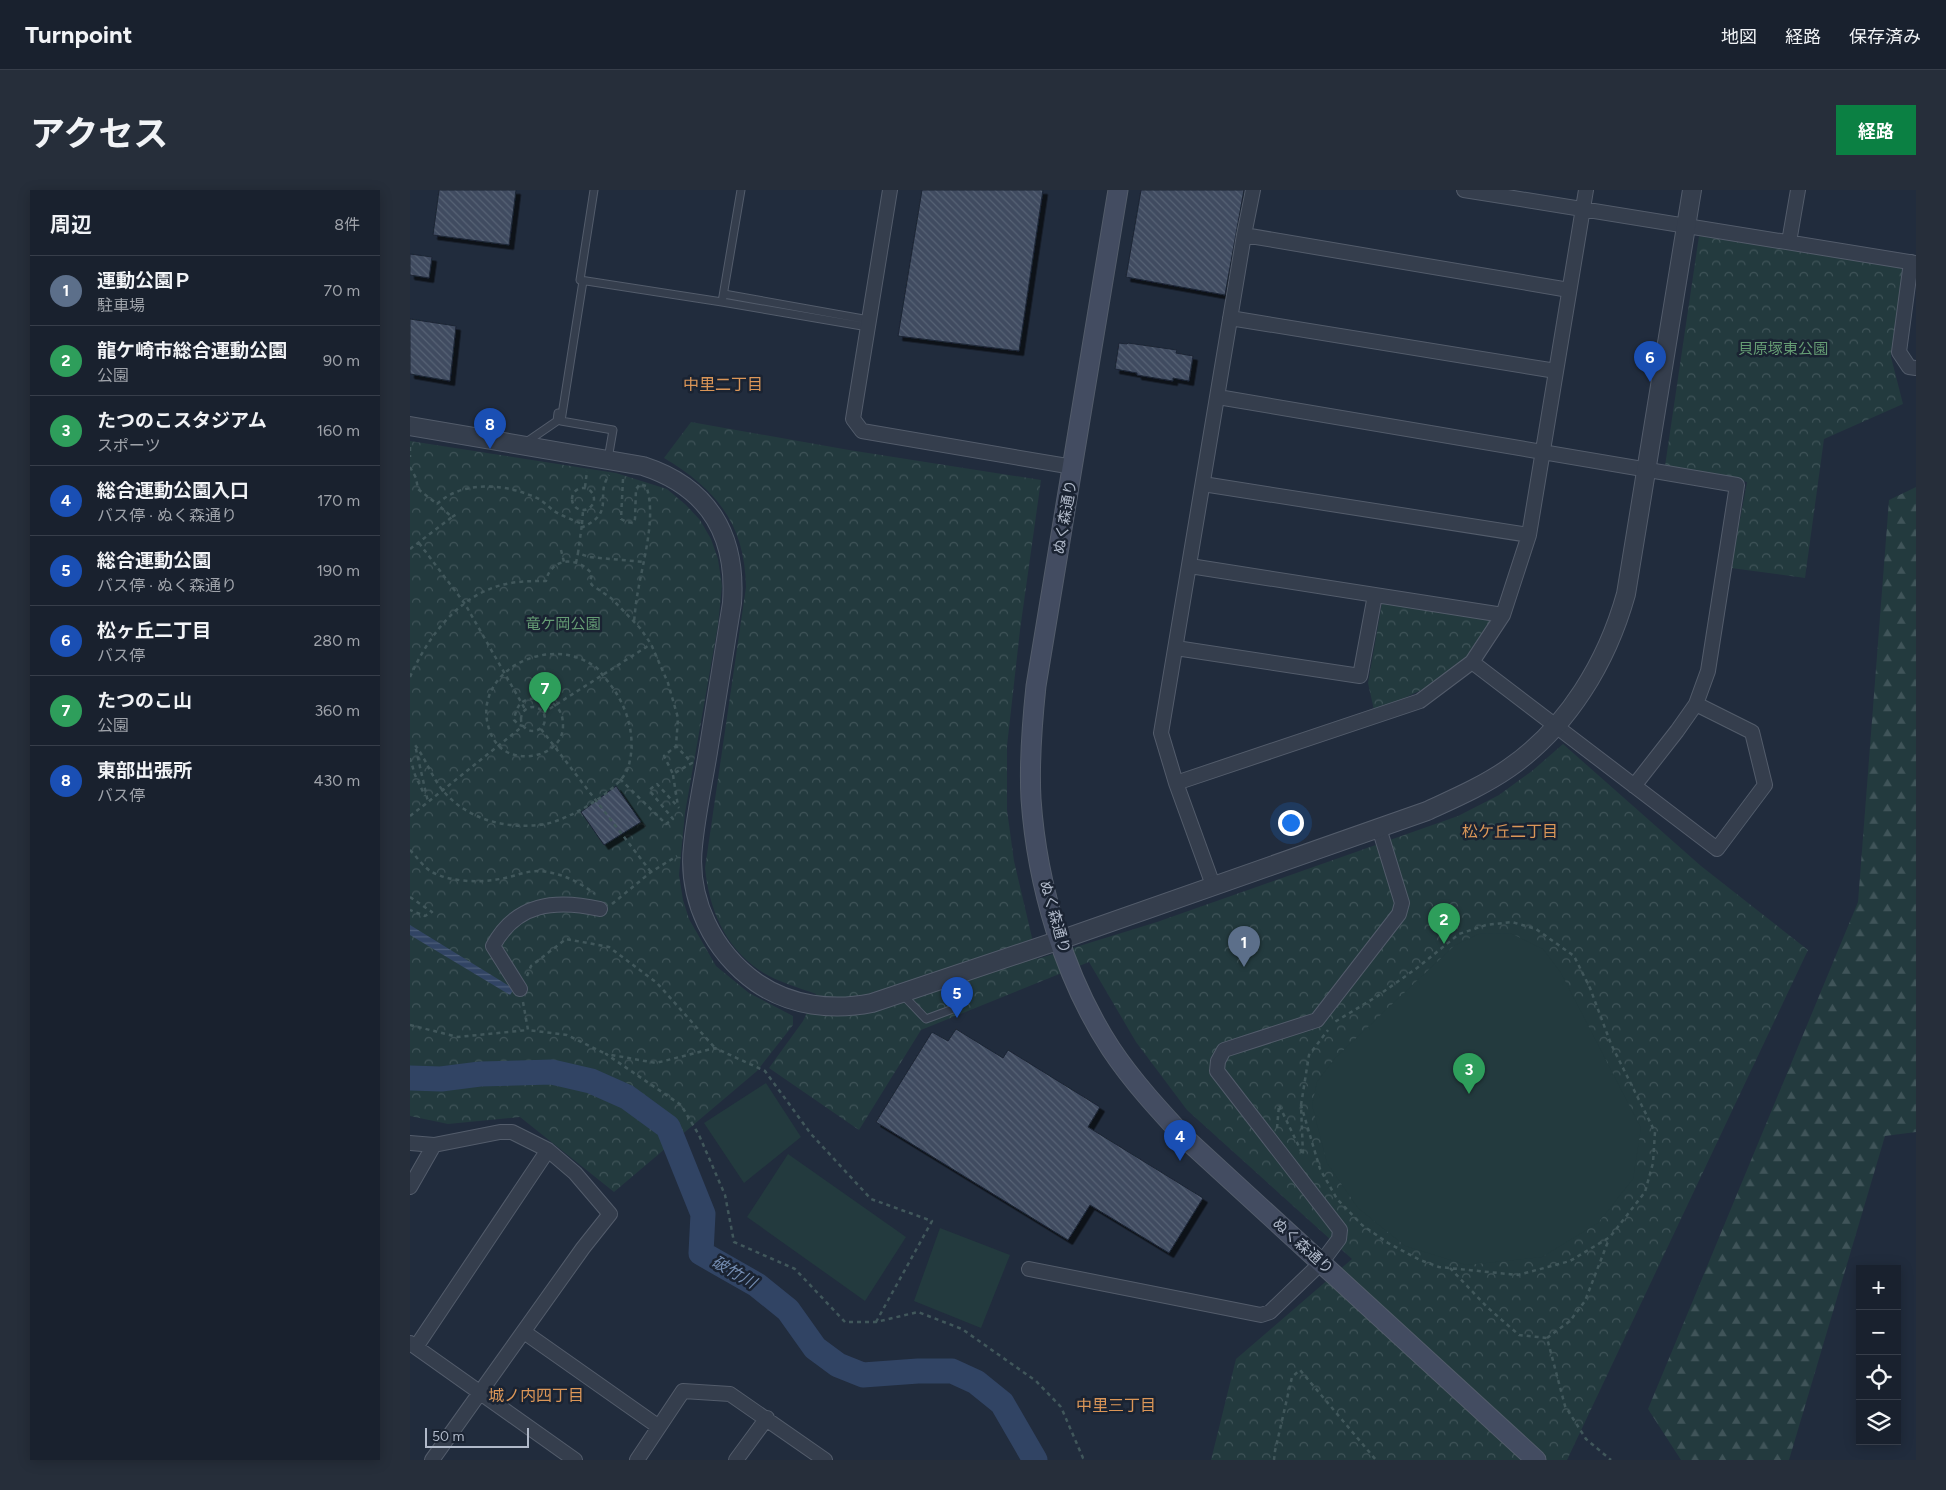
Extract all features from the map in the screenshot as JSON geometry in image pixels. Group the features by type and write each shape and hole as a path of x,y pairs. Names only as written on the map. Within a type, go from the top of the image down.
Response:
{"main road":[{"name":"ぬく森通り","path":"1118,190 1036,686 1031,761 1031,798 1035,835 1046,894 1060,940 1075,979 1100,1032 1146,1096 1186,1139 1536,1460"}],"street":[{"path":"890,190 853,419 862,431 1073,467"},
{"path":"1213,885 1176,783 1161,733 1253,190"},
{"path":"1464,190 1914,263 1899,352 1909,367 1916,368"},
{"path":"1176,783 1420,701 1472,662 1503,616 1529,535 1586,190"},
{"path":"410,426 522,444 610,466 643,466 664,472 694,493 713,515 725,538 732,563 733,580 732,603 692,847 694,888 700,910 720,947 746,976 763,987 804,1004 853,1007 902,994 1427,811 1483,785 1535,748 1556,726 1581,694 1610,642 1619,619 1632,569 1692,190"},
{"path":"1789,242 1798,190"},
{"path":"1244,235 1569,290"},
{"path":"1230,318 1556,371"},
{"path":"1218,397 1737,486 1708,671 1696,704 1634,786"},
{"path":"1203,484 1529,535"},
{"path":"1190,566 1503,616"},
{"path":"1176,648 1360,676 1375,595"},
{"path":"1472,662 1717,849 1765,785 1752,732 1696,704"},
{"path":"1029,1270 1260,1315 1270,1312 1321,1262 1339,1239 1340,1230 1217,1071 1218,1061 1224,1050 1317,1020 1399,914 1402,903 1379,828"},
{"path":"520,989 493,946 501,931 516,916 535,907 603,903"},
{"path":"410,1143 434,1145 500,1132 512,1132 548,1150 575,1173 610,1214 583,1248 432,1460"},
{"path":"410,1187 434,1145"},
{"path":"548,1150 413,1345 575,1460"},
{"path":"524,1332 659,1427"},
{"path":"637,1460 682,1391 730,1394 826,1460"},
{"path":"736,1460 767,1418"}],"lane":[{"path":"594,190 561,422 612,430 610,466"},
{"path":"722,302 741,190"},
{"path":"581,280 868,324"},
{"path":"522,444 557,421 581,280"},
{"path":"724,294 868,324"},
{"path":"902,994 926,1019 953,1009 957,974"}],"path":[{"path":"410,447 410,457"},
{"path":"585,488 588,465"},
{"path":"581,526 597,518 602,513 610,466"},
{"path":"410,467 416,478 418,489 452,517"},
{"path":"616,475 623,479 620,510 622,518 627,522 633,523 635,519 636,489 640,484 646,486 650,497 648,532 634,622"},
{"path":"437,504 451,495 479,486 521,492 540,500 555,512 581,526"},
{"path":"576,563 583,511 592,505 594,501 591,492 585,488 574,490 572,501 574,505 583,511"},
{"path":"410,549 457,514"},
{"path":"419,543 465,604 525,710"},
{"path":"561,550 564,562"},
{"path":"578,553 589,557 644,562"},
{"path":"410,677 424,648 434,633 465,604 483,592 501,585 526,581 546,581 550,568 564,562 576,563 592,574 590,582 592,585 611,598 634,622 651,644 668,683 678,718 676,746 664,756 673,774 678,808 657,784 649,790 673,819 666,824 620,779"},
{"path":"543,713 651,644"},
{"path":"428,802 415,745 432,776 446,794 479,817 512,826 547,824 574,813 594,802 611,789 627,770 632,754 631,730 625,709 611,684 595,666 577,658 552,653 533,656 516,664 495,682 489,694 486,713 495,742 501,748 515,755 535,756 554,747 561,739 563,732 562,714 555,705 548,701 526,699 521,703 514,720 519,725 532,731 541,729"},
{"path":"524,726 521,718 524,711 532,708 539,709 543,713 545,721 541,729"},
{"path":"410,816 524,726"},
{"path":"541,729 651,872"},
{"path":"673,774 692,763 676,746"},
{"path":"410,758 415,775 428,802"},
{"path":"410,850 430,872 471,881 500,879 520,873 539,871 560,875 581,883 603,903 610,906 651,872 692,847"},
{"path":"410,897 432,912 425,916 410,910"},
{"path":"1271,1125 1277,1131 1279,1104 1303,1155 1301,1105 1309,1055 1332,1024 1376,997 1417,968 1459,934 1486,925 1512,922 1536,929 1574,956 1590,988 1611,1044 1655,1132 1653,1163 1644,1192 1610,1237 1585,1301 1570,1321 1547,1338 1519,1335 1486,1307 1450,1268"},
{"path":"528,1030 520,989 532,966 566,939 609,947 657,983 715,1048 765,1071 811,1134 871,1199 932,1221 876,1322"},
{"path":"410,1025 458,1037 528,1030 567,1035 606,1054 681,1105 699,1135 725,1195 734,1242 795,1269 845,1322 876,1322 918,1312 962,1329 1036,1381 1061,1407 1083,1458 1087,1460"},
{"path":"606,1054 656,1063 715,1048"},
{"path":"1301,1105 1320,1169 1337,1198 1362,1225 1388,1243 1420,1260 1440,1267 1518,1275 1570,1261 1610,1237"},
{"path":"1547,1338 1565,1406 1586,1438 1611,1460"},
{"path":"1274,1460 1292,1377 1300,1370 1376,1460"}],"green space":[{"name":"貝原塚東公園","path":"1699,236 1903,266 1891,357 1903,404 1824,439 1805,578 1731,568 1747,482 1665,466"},
{"path":"691,422 849,450 1041,480 1020,630 1007,746 1007,810 1014,861 1037,959 1157,922 1458,816 1499,795 1532,771 1563,744 1701,866 1808,950 1567,1460 1211,1460 1236,1359 1352,1259 1187,1110 1136,1042 1089,962 921,1030 859,1130 769,1068 803,1021 816,994 786,984 759,970 736,950 720,925 710,897 705,868 746,587 740,545 724,510 699,482 664,458"},
{"name":"竜ケ岡公園","path":"410,441 616,473 667,489 700,520 711,539 718,559 722,586 718,625 685,813 679,875 683,900 689,919 716,966 749,993 793,1016 793,1025 757,1071 614,1192 520,1117 448,1124 410,1116"},
{"path":"1916,487 1916,1132 1885,1136 1789,1460 1681,1460 1648,1409 1858,902 1889,500"},
{"path":"1382,603 1493,621 1471,652 1446,674 1412,695 1374,710 1368,683"},
{"path":"1510,933 1543,949 1561,973 1641,1128 1633,1179 1598,1223 1542,1257 1467,1265 1405,1246 1358,1208 1327,1163 1312,1105 1317,1082 1335,1058 1455,945 1479,934"},
{"path":"766,1083 801,1137 744,1183 704,1123"},
{"path":"788,1154 906,1237 865,1301 747,1217"},
{"path":"940,1228 1010,1255 981,1328 914,1301"}],"water":[{"path":"410,925 514,989 510,995 410,935"}],"building":[{"path":"439,190 516,190 509,245 433,235"},
{"path":"922,190 1043,190 1019,351 898,336"},
{"path":"1141,190 1244,190 1225,295 1126,277"},
{"path":"410,254 432,257 429,278 410,275"},
{"path":"410,319 456,326 450,381 410,374"},
{"path":"1119,343 1177,350 1176,353 1193,356 1189,381 1173,378 1173,381 1115,369"},
{"path":"616,786 641,822 604,845 581,812"},
{"path":"956,1029 1003,1058 1008,1050 1100,1107 1088,1127 1203,1198 1169,1253 1090,1205 1068,1240 876,1122 932,1032 948,1041"}],"waterway":[{"name":"破竹川","path":"410,1078 441,1079 480,1074 552,1072 591,1081 627,1097 668,1127 703,1214 701,1253 757,1285 788,1310 815,1348 838,1365 863,1375 918,1371 952,1371 976,1382 1002,1403 1035,1460"}],"place":[{"name":"松ヶ丘二丁目","path":"1650,382"},
{"name":"東部出張所","path":"490,449"},
{"name":"たつのこ山","path":"545,713"},
{"name":"龍ケ崎市総合運動公園","path":"1444,944"},
{"name":"運動公園Ｐ","path":"1244,967"},
{"name":"総合運動公園","path":"957,1018"},
{"name":"たつのこスタジアム","path":"1469,1094"},
{"name":"総合運動公園入口","path":"1180,1161"}],"district":[{"name":"中里二丁目","path":"723,384"},
{"name":"松ケ丘二丁目","path":"1510,831"},
{"name":"城ノ内四丁目","path":"536,1395"},
{"name":"中里三丁目","path":"1116,1405"}]}
